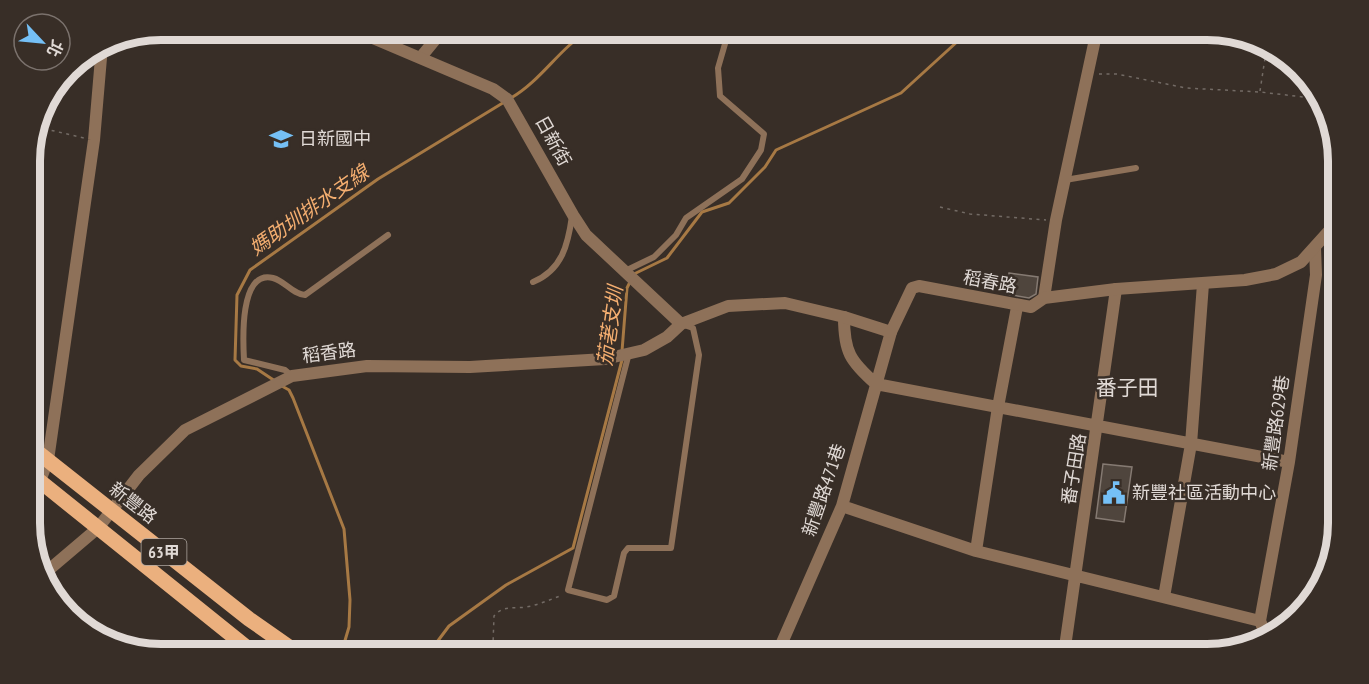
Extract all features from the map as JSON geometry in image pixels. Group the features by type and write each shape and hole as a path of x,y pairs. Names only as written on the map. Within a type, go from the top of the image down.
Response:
{"main road":[{"name":"新豐路","path":"40,454 249,619 285,644"},
{"name":"63甲","path":"40,481 242,644"}],"street":[{"name":"日新街","path":"379,40 494,89 507,99 573,215 599,249 681,324"},
{"path":"421,57 435,40"},
{"path":"1044,298 1056,220 1095,40"},
{"path":"40,470 48,460 94,140 101,57"},
{"path":"1314,249 1328,233"},
{"name":"稻春路","path":"891,332 912,288 919,286 1031,308 1044,298 1116,289 1203,284 1276,274 1301,262 1314,249"},
{"name":"新豐路629巷","path":"1260,621 1289,462 1316,274 1314,249"},
{"path":"1164,597 1191,444 1203,284"},
{"name":"番子田路","path":"1066,643 1099,425 1116,289"},
{"path":"681,324 728,306 785,303 844,317 891,332"},
{"path":"976,551 998,407 1017,307"},
{"path":"844,317 844,344 855,365 876,384 1289,462"},
{"name":"稻香路","path":"50,569 98,528 139,475 185,430 292,376 367,366 502,366 605,359 644,350 660,341 681,324"},
{"name":"新豐路471巷","path":"782,643 842,506 891,332"},
{"path":"842,506 976,551 1260,621 1264,629"}],"lane":[{"path":"624,271 654,257 676,235 686,218 742,179 761,150 764,134 720,96 718,68 726,40"},
{"path":"1064,180 1136,168"},
{"path":"532,282 548,276 559,262 568,245 573,215"},
{"path":"292,376 285,370 244,360 246,296 266,278 274,278 298,295 305,295 388,235"},
{"path":"629,354 568,590 607,600 614,596 624,554 628,548 671,548 699,355 693,328 681,324"}],"path":[{"path":"1260,92 1265,56"},
{"path":"1086,75 1117,74 1186,88 1260,92 1310,98"},
{"path":"45,129 94,140"},
{"path":"940,207 970,214 1056,220"},
{"path":"494,644 494,615 498,610 534,605 568,590"}],"building":[{"path":"1009,273 1038,277 1036,294 1029,298 1006,294"},
{"name":"新豐社區活動中心","path":"1103,464 1132,467 1124,522 1096,518"}],"waterway":[{"name":"媽助圳排水支線","path":"511,98 532,82 575,40"},
{"name":"茄荖支圳","path":"634,274 667,258 702,212 729,203 765,167 776,150 901,93 959,40"},
{"name":"媽助圳排水支線","path":"275,381 257,369 241,366 235,360 237,295 250,270 378,179 506,101"},
{"name":"茄荖支圳","path":"622,351 627,288 631,280"},
{"name":"茄荖支圳","path":"436,644 449,626 506,585 573,548 622,360"},
{"name":"媽助圳排水支線","path":"280,385 289,390 293,398 344,529 350,600 349,627 344,644"}],"place":[{"name":"日新國中","path":"281,139"},
{"name":"新豐社區活動中心","path":"1114,493"}],"district":[{"name":"番子田","path":"1127,388"}]}
